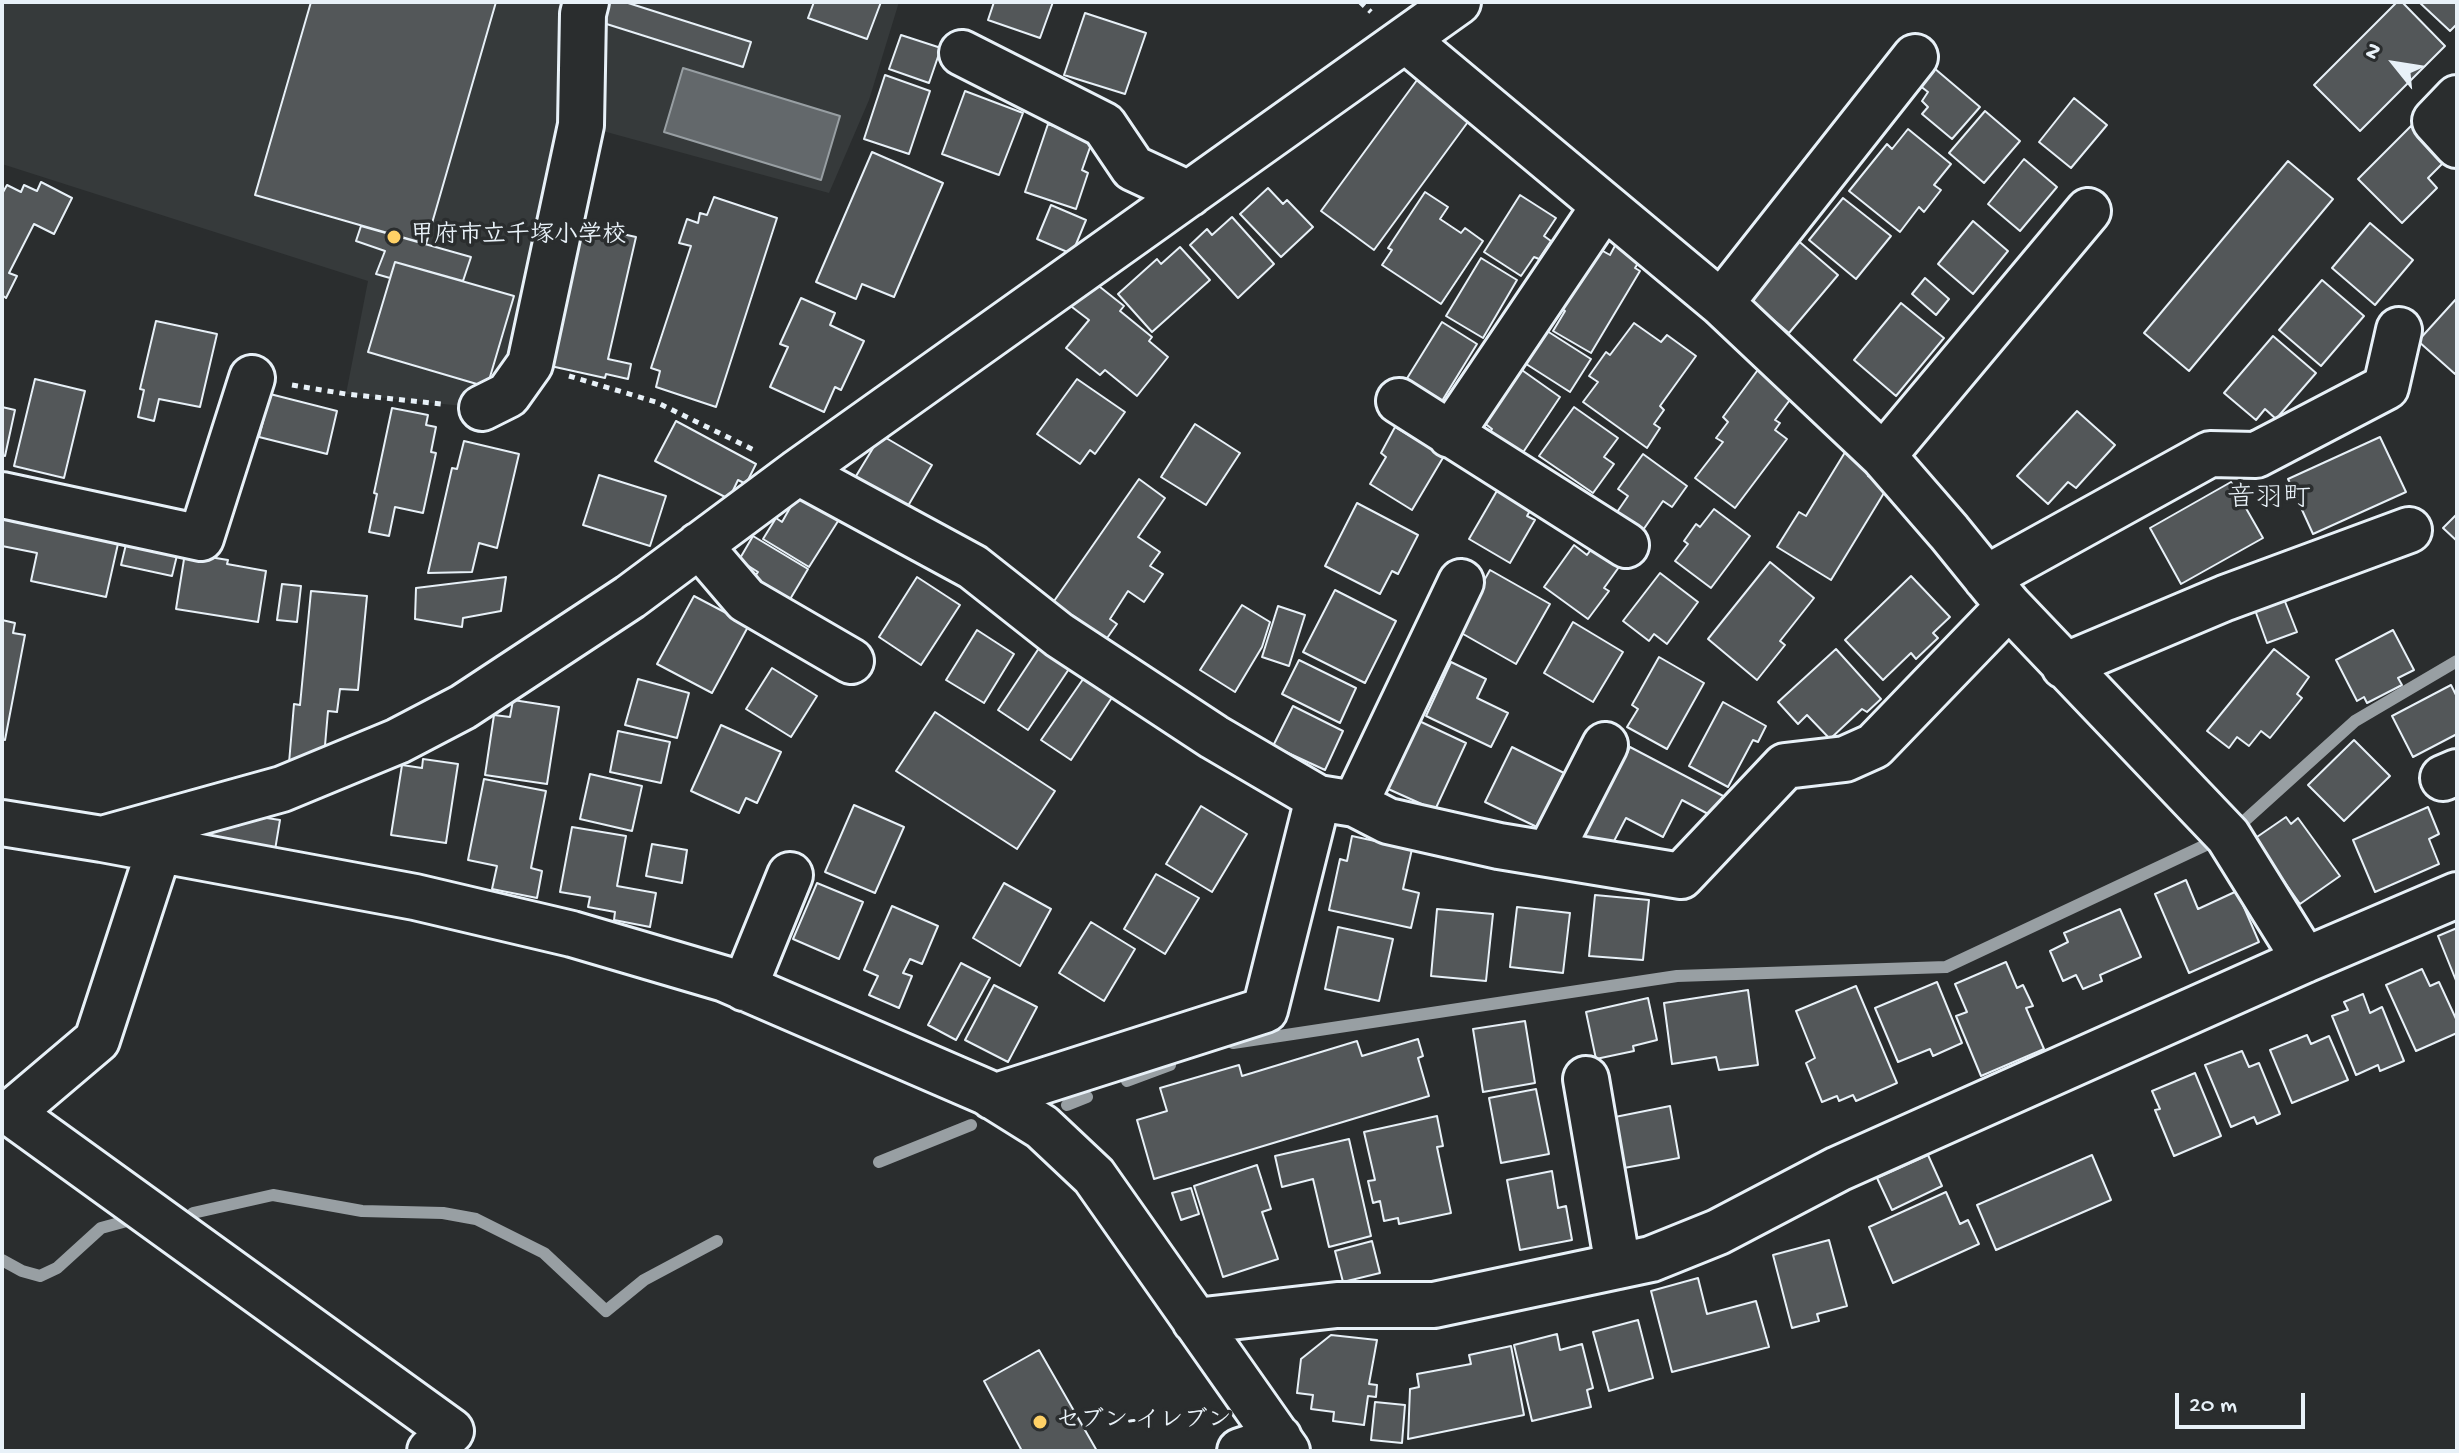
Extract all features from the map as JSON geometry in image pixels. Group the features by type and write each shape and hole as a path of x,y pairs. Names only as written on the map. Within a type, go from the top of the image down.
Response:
{"street":[{"path":"482,408 508,395 530,364 581,125 583,14 586,2"},
{"path":"102,839 282,789 398,741 463,707 630,597 798,472 1458,2"},
{"path":"1406,40 1721,303 1883,456 1997,592 2064,666 2228,836 2305,960"},
{"path":"962,53 1104,125 1133,168 1189,194"},
{"path":"1721,303 1915,57"},
{"path":"2457,98 2435,121 2457,145"},
{"path":"1450,435 1604,206"},
{"path":"1883,456 2088,211"},
{"path":"798,472 973,567 1059,635 1214,737 1336,801 1388,821 1499,846 1681,876 1785,766 1845,759 1874,746 1997,592 2210,454 2256,455 2386,387 2399,330"},
{"path":"2,495 201,538 252,378"},
{"path":"1399,401 1626,545"},
{"path":"2064,666 2225,598 2409,530"},
{"path":"699,545 746,600 851,661"},
{"path":"993,1097 1265,1010 1336,801 1461,582"},
{"path":"1549,854 1605,745"},
{"path":"2,823 415,897 543,927 709,974 993,1097 1042,1127 1094,1176 1195,1321 1273,1448"},
{"path":"159,850 97,1040 11,1113 451,1431 430,1451"},
{"path":"744,988 790,875"},
{"path":"1195,1321 1337,1305 1434,1305 1651,1259 1718,1232 1838,1169 2457,895"},
{"path":"1586,1079 1618,1266"}],"path":[{"path":"530,364 656,402 798,472"},
{"path":"252,378 346,394 482,408"}],"shaded area":[{"name":"甲府市立千塚小学校","path":"2,2 899,2 869,100 829,193 581,125 530,364 482,408 346,394 368,281 2,164"},
{"path":"683,68 840,116 821,180 664,132"}],"building":[{"path":"311,2 496,2 426,244 255,195"},
{"path":"604,2 625,2 751,42 743,67 597,21"},
{"path":"814,2 881,2 867,39 808,18"},
{"path":"994,2 1053,2 1040,38 988,20"},
{"path":"2397,2 2402,2 2445,46 2360,131 2314,85"},
{"path":"2419,2 2457,2 2457,24 2450,31"},
{"path":"1085,13 1146,33 1125,94 1064,75"},
{"path":"901,35 941,48 929,83 889,69"},
{"path":"1934,68 1980,107 1952,139 1922,114 1928,107 1922,101 1928,92 1919,85"},
{"path":"885,75 930,91 909,154 864,139"},
{"path":"1420,76 1473,115 1374,250 1321,211"},
{"path":"965,91 1023,113 999,175 942,154"},
{"path":"2074,98 2107,125 2071,168 2039,142"},
{"path":"1985,111 2020,141 1984,183 1949,153"},
{"path":"1048,124 1093,139 1082,170 1088,173 1076,209 1025,192"},
{"path":"2411,126 2446,160 2428,178 2437,188 2402,223 2358,179"},
{"path":"1908,129 1951,164 1934,185 1941,190 1924,212 1919,207 1900,232 1849,191 1887,144 1892,149"},
{"path":"872,152 943,183 894,297 862,284 856,299 816,282"},
{"path":"2024,159 2057,187 2020,231 1988,204"},
{"path":"2288,161 2333,199 2189,371 2144,333"},
{"path":"41,182 72,198 54,234 34,224 9,273 17,276 6,298 2,295 2,194 7,185 21,192 24,185 37,191"},
{"path":"1268,188 1283,204 1287,200 1313,227 1281,257 1240,214"},
{"path":"1425,192 1448,207 1440,219 1461,233 1465,228 1483,241 1441,304 1382,265 1392,250 1388,248"},
{"path":"1520,195 1556,218 1544,236 1551,241 1539,259 1534,257 1521,276 1484,252"},
{"path":"714,197 777,218 716,407 656,387 660,371 651,368 691,246 679,243 687,219 698,223 700,213 707,215"},
{"path":"1843,198 1891,236 1856,279 1809,240"},
{"path":"1051,205 1086,220 1072,254 1037,239"},
{"path":"1232,217 1274,264 1238,298 1190,245 1207,229 1212,235"},
{"path":"1973,221 2008,251 1973,294 1938,264"},
{"path":"2370,223 2413,260 2375,305 2332,268"},
{"path":"577,224 636,237 608,359 631,364 628,379 606,374 605,378 546,365"},
{"path":"361,226 471,257 463,281 395,262 390,278 376,274 385,251 356,241"},
{"path":"1795,238 1838,275 1789,333 1745,296"},
{"path":"1617,242 1642,257 1635,268 1640,271 1591,353 1553,331 1565,311 1559,308 1583,267 1589,270 1601,250 1610,255"},
{"path":"1180,247 1210,280 1152,332 1118,294 1157,259 1161,264"},
{"path":"1481,258 1517,280 1483,338 1446,316"},
{"path":"395,262 514,296 487,387 368,352"},
{"path":"1925,278 1949,299 1936,315 1912,294"},
{"path":"2322,280 2364,316 2321,366 2279,330"},
{"path":"1095,283 1124,306 1120,311 1152,337 1149,341 1168,357 1137,396 1105,370 1100,375 1066,348 1089,320 1068,304"},
{"path":"801,298 835,313 830,325 864,341 841,390 835,387 824,412 770,387 788,347 780,344"},
{"path":"2457,298 2457,371 2455,374 2418,341"},
{"path":"1901,303 1944,338 1896,396 1854,360"},
{"path":"156,321 217,334 200,407 159,399 154,421 138,417 144,390 140,389"},
{"path":"1442,322 1477,344 1442,401 1406,380"},
{"path":"1634,323 1661,342 1667,335 1696,356 1660,406 1664,410 1654,424 1660,428 1647,448 1583,402 1598,382 1589,376 1606,352 1610,355"},
{"path":"1544,329 1591,359 1570,392 1523,362"},
{"path":"2273,336 2316,373 2276,419 2265,409 2256,420 2224,393"},
{"path":"1760,367 1795,393 1775,420 1780,423 1775,430 1787,439 1735,508 1695,478 1723,442 1716,438 1728,422 1723,417"},
{"path":"1519,368 1560,397 1520,457 1488,435 1492,429 1483,422"},
{"path":"35,379 85,391 64,478 14,466"},
{"path":"1077,379 1125,412 1095,454 1090,450 1080,464 1037,434"},
{"path":"270,394 337,411 327,454 259,437"},
{"path":"2,407 15,410 5,456 2,455"},
{"path":"1574,407 1618,438 1604,457 1614,464 1593,493 1539,456"},
{"path":"392,408 428,415 426,425 436,427 431,452 436,453 423,513 395,507 389,536 369,532"},
{"path":"2077,411 2115,445 2076,488 2068,482 2048,504 2017,476"},
{"path":"676,421 756,464 746,484 738,480 729,499 655,461"},
{"path":"1195,424 1240,453 1206,505 1161,477"},
{"path":"1395,427 1444,456 1412,510 1370,484 1386,457 1381,453"},
{"path":"881,435 932,465 905,511 853,481"},
{"path":"2380,437 2406,492 2313,534 2288,479"},
{"path":"464,441 519,454 497,548 479,543 472,572 428,573 452,468 457,469"},
{"path":"1847,449 1874,466 1868,476 1887,488 1831,580 1777,547 1799,512 1806,516"},
{"path":"1643,454 1687,486 1672,507 1663,501 1641,533 1615,515 1628,496 1618,489"},
{"path":"599,475 666,496 650,546 583,525"},
{"path":"1139,479 1165,498 1138,537 1160,552 1150,566 1163,574 1144,602 1128,591 1110,619 1117,624 1105,641 1052,604"},
{"path":"2231,482 2263,538 2181,584 2150,528"},
{"path":"1498,489 1531,509 1527,516 1535,520 1510,563 1469,539"},
{"path":"799,492 840,518 809,567 763,539 776,518 782,522"},
{"path":"1357,503 1418,535 1398,574 1392,571 1380,594 1325,566"},
{"path":"2,509 120,535 106,597 31,581 37,553 2,546"},
{"path":"1714,509 1750,536 1711,588 1675,561 1688,544 1684,541 1696,524 1700,527"},
{"path":"2457,514 2457,541 2443,528"},
{"path":"128,536 179,547 172,576 121,565"},
{"path":"753,536 808,569 789,601 753,579 758,572 739,560"},
{"path":"1574,545 1587,555 1592,548 1619,567 1604,588 1609,591 1588,619 1544,587"},
{"path":"185,553 228,560 227,564 266,571 258,622 176,609"},
{"path":"1770,562 1814,598 1780,641 1785,645 1757,680 1708,639"},
{"path":"1490,570 1550,604 1516,664 1456,630"},
{"path":"1660,573 1698,602 1667,644 1654,634 1649,641 1623,621"},
{"path":"1911,576 1950,617 1933,633 1938,638 1916,659 1911,653 1883,680 1845,640"},
{"path":"506,577 501,611 463,618 462,627 415,619 416,588"},
{"path":"917,577 960,605 921,665 879,637"},
{"path":"282,584 301,586 297,622 277,620"},
{"path":"1335,590 1396,621 1365,683 1303,652"},
{"path":"311,591 367,596 358,690 340,689 337,712 328,711 324,757 289,763 294,704 300,705"},
{"path":"694,596 749,625 712,693 657,664"},
{"path":"2284,599 2297,632 2267,643 2255,610"},
{"path":"1242,605 1270,622 1262,647 1235,692 1200,670"},
{"path":"1278,606 1305,615 1289,666 1262,657"},
{"path":"2,620 15,623 13,633 25,635 5,740 2,739"},
{"path":"1573,622 1623,652 1593,702 1544,673"},
{"path":"977,630 1014,654 984,703 946,680"},
{"path":"2393,630 2414,670 2398,678 2402,685 2367,703 2364,697 2357,701 2336,660"},
{"path":"1043,642 1073,663 1028,730 998,710"},
{"path":"1836,649 1881,699 1867,712 1862,709 1830,739 1807,715 1798,724 1778,702"},
{"path":"2274,649 2309,677 2297,694 2302,698 2270,738 2261,731 2249,746 2237,737 2229,748 2207,731"},
{"path":"1659,657 1704,683 1667,749 1627,727 1638,709 1632,705"},
{"path":"1299,660 1356,688 1340,723 1282,694"},
{"path":"1451,662 1486,679 1477,698 1508,713 1491,747 1426,716"},
{"path":"772,668 817,696 791,737 746,709"},
{"path":"1088,672 1117,690 1071,760 1041,740"},
{"path":"638,679 689,693 677,738 625,725"},
{"path":"2451,685 2457,697 2457,734 2413,757 2392,716"},
{"path":"513,700 559,707 547,784 485,775 494,715 510,717"},
{"path":"1723,702 1766,726 1758,742 1753,740 1728,787 1689,766"},
{"path":"1293,706 1343,731 1325,770 1273,746"},
{"path":"935,712 1055,791 1017,849 896,771"},
{"path":"1417,720 1466,743 1435,810 1386,788"},
{"path":"721,725 781,752 757,803 746,798 739,813 691,791"},
{"path":"618,731 670,742 661,783 610,772"},
{"path":"2354,740 2390,776 2344,821 2308,785"},
{"path":"1512,747 1564,773 1537,827 1485,802"},
{"path":"1630,747 1727,798 1710,815 1682,800 1663,837 1626,818 1612,845 1585,843 1582,829 1599,805"},
{"path":"423,759 458,764 446,843 391,835 402,765 422,768"},
{"path":"590,774 642,786 632,831 580,819"},
{"path":"484,779 546,791 531,868 542,871 537,898 492,889 497,866 468,860"},
{"path":"854,805 904,827 875,893 825,872"},
{"path":"1201,806 1247,834 1212,892 1166,864"},
{"path":"2428,807 2439,834 2429,839 2439,864 2375,892 2353,840"},
{"path":"240,814 280,820 274,856 198,844 201,825 217,823 238,826"},
{"path":"2286,817 2291,824 2298,818 2340,876 2300,904 2254,839"},
{"path":"572,827 626,836 617,886 656,893 650,927 614,920 615,912 588,907 590,897 560,892"},
{"path":"1352,836 1412,849 1403,889 1419,893 1411,928 1329,910 1340,859 1347,861"},
{"path":"652,844 687,850 682,883 646,876"},
{"path":"1156,874 1199,898 1165,954 1124,929"},
{"path":"2186,880 2198,909 2237,891 2259,942 2189,973 2155,894"},
{"path":"817,883 863,902 839,959 793,939"},
{"path":"1004,883 1051,909 1020,966 973,938"},
{"path":"1595,895 1649,900 1643,960 1589,956"},
{"path":"892,906 938,926 922,964 910,959 903,973 912,976 899,1008 869,995 878,976 864,970"},
{"path":"1517,907 1570,913 1563,973 1510,967"},
{"path":"1437,909 1493,914 1486,981 1431,976"},
{"path":"2120,909 2141,957 2100,975 2102,981 2083,989 2076,975 2063,981 2050,951 2068,942 2064,933"},
{"path":"1091,922 1135,949 1104,1001 1059,973"},
{"path":"1338,927 1393,939 1379,1001 1325,989"},
{"path":"2457,928 2457,983 2438,936"},
{"path":"2006,962 2017,988 2023,985 2033,1006 2026,1008 2044,1049 1981,1076 1956,1016 1967,1012 1955,984"},
{"path":"961,963 990,978 956,1040 928,1025"},
{"path":"2422,969 2430,986 2439,982 2457,1021 2457,1033 2416,1051 2386,985"},
{"path":"1937,982 1962,1043 1933,1056 1930,1049 1898,1062 1875,1008"},
{"path":"994,985 1037,1007 1008,1062 965,1040"},
{"path":"1856,986 1897,1083 1856,1101 1853,1095 1839,1101 1837,1096 1822,1102 1806,1063 1815,1058 1796,1011"},
{"path":"1748,990 1758,1065 1719,1070 1716,1057 1672,1064 1664,1003"},
{"path":"2363,994 2370,1013 2382,1007 2404,1061 2380,1071 2378,1065 2356,1075 2332,1016 2348,1010 2344,1002"},
{"path":"1648,998 1657,1040 1633,1046 1634,1051 1596,1059 1586,1012"},
{"path":"1525,1021 1535,1083 1483,1092 1473,1029"},
{"path":"2307,1035 2311,1044 2329,1036 2348,1080 2292,1103 2270,1050"},
{"path":"1418,1039 1423,1056 1418,1058 1429,1096 1154,1179 1137,1120 1167,1111 1160,1088 1239,1065 1242,1076 1357,1041 1362,1056"},
{"path":"2242,1051 2249,1067 2259,1063 2280,1114 2257,1124 2254,1117 2231,1127 2205,1065"},
{"path":"2195,1073 2221,1136 2174,1156 2155,1110 2160,1109 2152,1091"},
{"path":"1536,1089 1549,1154 1501,1163 1489,1098"},
{"path":"1670,1106 1679,1158 1624,1168 1615,1117"},
{"path":"1437,1116 1443,1146 1437,1147 1451,1213 1399,1224 1398,1218 1384,1221 1380,1201 1373,1203 1368,1181 1375,1180 1364,1132"},
{"path":"1349,1139 1371,1236 1329,1247 1313,1179 1282,1187 1275,1156"},
{"path":"1928,1155 1942,1186 1892,1210 1877,1178"},
{"path":"2092,1155 2111,1200 1996,1250 1977,1205"},
{"path":"1257,1165 1271,1209 1262,1212 1278,1259 1223,1277 1194,1186"},
{"path":"1552,1171 1558,1208 1566,1206 1572,1240 1520,1250 1507,1180"},
{"path":"1191,1188 1199,1214 1181,1220 1172,1193"},
{"path":"1946,1192 1960,1224 1968,1220 1979,1244 1893,1283 1869,1227"},
{"path":"1829,1240 1847,1306 1817,1314 1819,1321 1792,1328 1773,1255"},
{"path":"1372,1241 1380,1273 1343,1282 1335,1251"},
{"path":"1698,1278 1707,1314 1756,1301 1769,1347 1672,1372 1651,1291"},
{"path":"1638,1320 1653,1378 1609,1391 1593,1332"},
{"path":"1557,1334 1560,1350 1582,1344 1593,1388 1587,1390 1591,1407 1532,1421 1514,1345"},
{"path":"1331,1335 1377,1340 1369,1384 1377,1385 1376,1397 1368,1396 1364,1425 1333,1421 1334,1412 1311,1409 1313,1395 1297,1393 1301,1359"},
{"path":"1511,1346 1524,1415 1408,1439 1410,1389 1419,1387 1417,1374 1471,1364 1469,1355"},
{"path":"1039,1350 1097,1451 1022,1451 984,1381"},
{"path":"1375,1402 1405,1405 1402,1443 1371,1440"}],"waterway":[{"path":"2241,824 2355,721 2457,661"},
{"path":"1233,1043 1677,976 1946,967 2210,843"},
{"path":"1127,1081 1170,1065"},
{"path":"1067,1105 1087,1097"},
{"path":"879,1162 971,1125"},
{"path":"193,1213 273,1195 362,1211 443,1213 476,1219 544,1253 606,1311 644,1280 717,1241"},
{"path":"2,1260 40,1276 57,1268 101,1228 134,1219"}],"place":[{"name":"甲府市立千塚小学校","path":"394,237"},
{"name":"セブン-イレブン","path":"1040,1422"}],"district":[{"name":"音羽町","path":"2269,501"}]}
